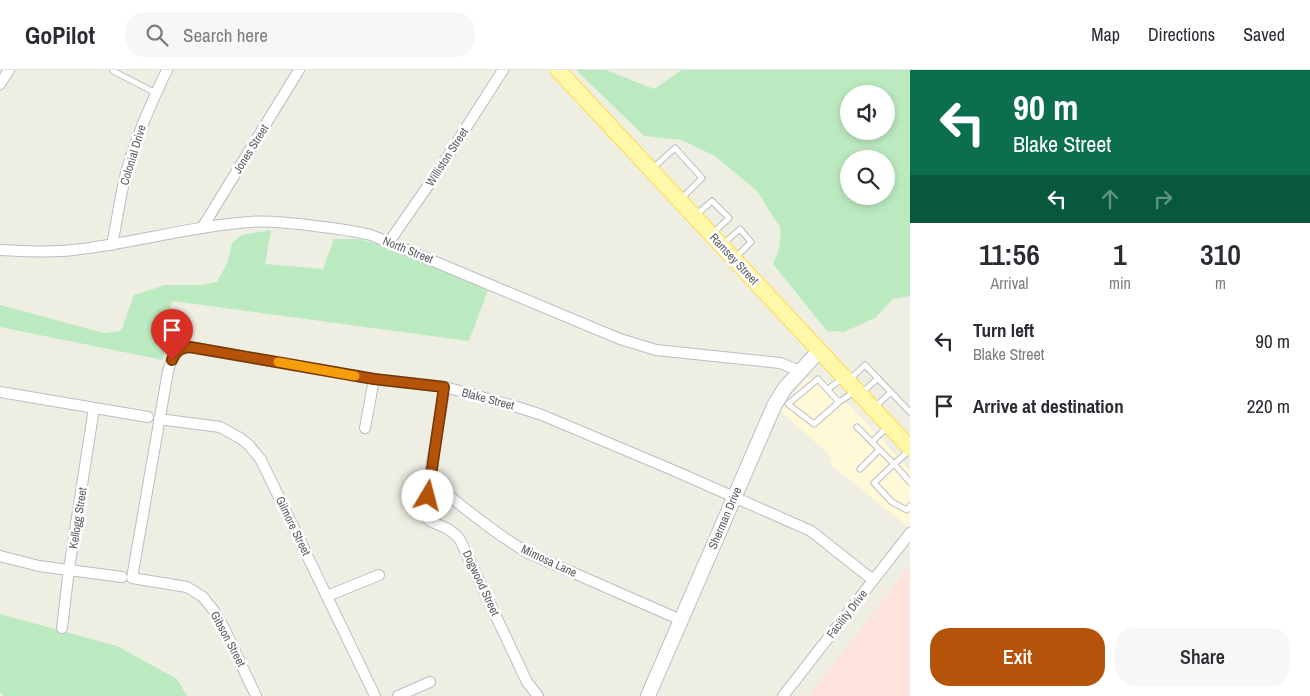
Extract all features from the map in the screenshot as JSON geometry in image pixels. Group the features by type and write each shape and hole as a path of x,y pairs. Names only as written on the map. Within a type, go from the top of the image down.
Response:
{"main road":[{"name":"Ramsey Street","path":"558,70 910,449"}],"street":[{"path":"0,84 10,70"},
{"name":"Colonial Drive","path":"112,245 126,174 146,113 167,70"},
{"name":"Jones Street","path":"202,228 300,70"},
{"name":"Williston Street","path":"389,242 439,170 503,70"},
{"name":"North Street","path":"0,250 63,251 112,245 202,228 251,222 275,222 352,231 371,235 389,242 620,339 644,347 656,350 780,363 800,371"},
{"name":"Blake Street","path":"127,578 168,371 174,354 178,350 190,347 374,379 444,387 542,415 811,531 873,580"},
{"name":"Sherman Drive","path":"648,696 774,406 785,388 819,351"},
{"path":"365,428 374,379"},
{"path":"429,480 444,387"},
{"path":"0,392 148,417"},
{"name":"Kellogg Street","path":"62,628 69,569 94,408"},
{"name":"Gilmore Street","path":"159,419 220,427 248,444 261,460 375,696"},
{"name":"Mimosa Lane","path":"429,480 508,541 528,552 681,620"},
{"name":"Dogwood Street","path":"429,480 426,517 430,522 452,532 460,540 527,682 538,696"},
{"name":"Facility Drive","path":"783,696 910,533"},
{"name":"Gibson Street","path":"0,556 40,566 187,587 202,597 214,611 256,696"},
{"path":"327,596 379,575"},
{"path":"398,696 430,682"}],"lane":[{"path":"112,71 156,93"},
{"path":"651,170 675,148 702,178 679,200"},
{"path":"695,217 712,201 729,218 716,240"},
{"path":"716,240 740,229 746,235 751,242 734,259"},
{"path":"839,402 818,378 788,404 814,424 839,402 865,365 910,412"},
{"path":"828,389 852,386 878,378"},
{"path":"785,388 797,397"},
{"path":"873,409 891,392"},
{"path":"872,442 889,425"},
{"path":"857,427 910,482"},
{"path":"910,449 874,483 892,502 907,510 910,506"},
{"path":"860,468 880,450"}],"shaded area":[{"path":"823,377 910,470 910,523 907,526 832,466 829,454 779,410 806,379"},
{"path":"910,565 910,696 809,696"}],"green space":[{"path":"576,70 606,70 654,89 682,70 910,70 910,296 893,299 875,318 844,332 827,331 773,264 779,249 781,229 757,191 715,156 681,140 644,136"},
{"path":"271,230 265,264 323,269 334,239 358,239 381,245 488,290 469,341 172,301 163,360 0,327 0,305 104,333 121,331 134,295 165,285 201,285 217,282 228,261 232,243 242,235"},
{"path":"0,614 117,646 177,679 187,696 3,696 0,692"}],"slow traffic":[{"path":"278,362 355,376"}],"route":[{"path":"172,360 178,350 190,347 374,379 444,387 428,496"}]}
